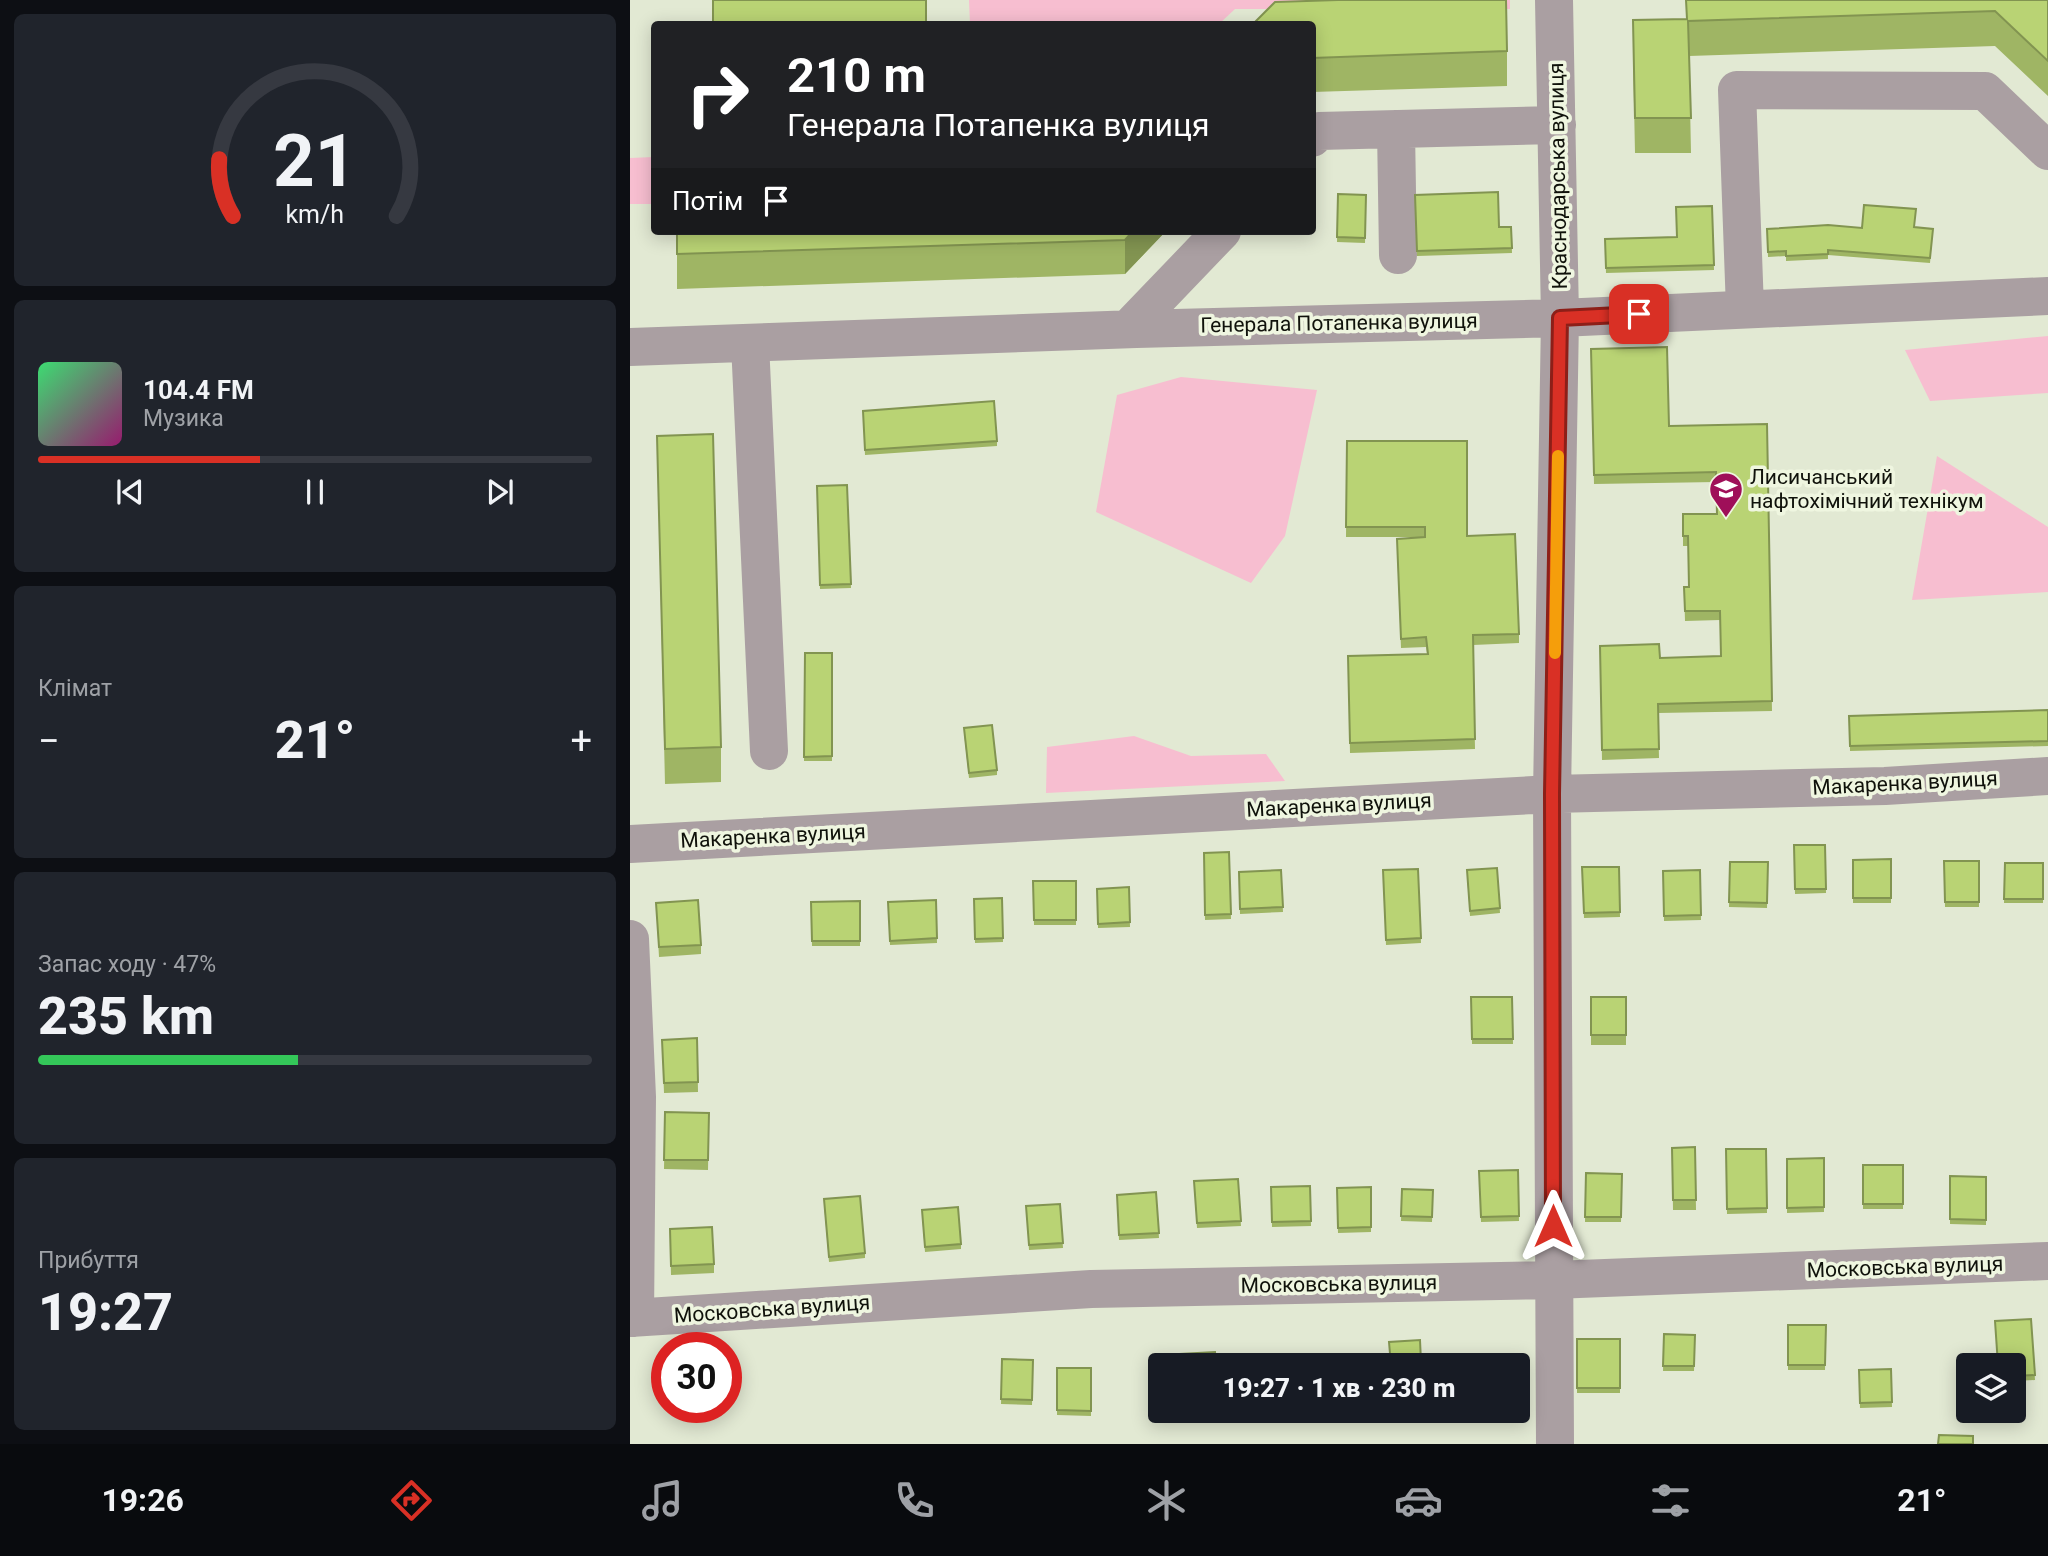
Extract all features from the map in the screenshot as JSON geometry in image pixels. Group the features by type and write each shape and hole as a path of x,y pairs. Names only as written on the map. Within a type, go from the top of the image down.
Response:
{"street":[{"name":"Краснодарська вулиця","path":"1554,0 1560,318 1552,794 1555,1444"},
{"path":"1745,310 1737,90 1985,90 2048,151"},
{"path":"1316,134 1319,131 1556,125"},
{"path":"1396,129 1398,255"},
{"path":"1128,329 1218,235"},
{"name":"Генерала Потапенка вулиця","path":"630,347 1128,329 1560,318 2048,296"},
{"path":"750,343 769,751"},
{"name":"Макаренка вулиця","path":"630,844 1552,794 1885,786 2048,776"},
{"path":"630,939 637,1097 633,1318"},
{"name":"Московська вулиця","path":"633,1318 1091,1289 1553,1280 2048,1261"}],"shaded area":[{"path":"969,0 1510,0 1510,9 1235,9 1222,21 970,21"},
{"path":"651,157 651,204 630,204 630,158"},
{"path":"2048,336 2048,393 1930,401 1905,350"},
{"path":"1181,377 1317,390 1285,536 1251,583 1096,512 1117,395"},
{"path":"1937,456 2048,527 2048,592 1912,600"},
{"path":"1134,736 1191,756 1266,754 1285,781 1046,793 1047,747"}],"building":[{"path":"713,0 926,0 926,21 713,21"},
{"path":"1506,0 1507,51 1316,58 1316,21 1256,21 1275,2"},
{"path":"1686,0 2048,0 2048,61 1995,11 1688,21 1691,118 1635,118 1633,20 1687,19"},
{"path":"1498,192 1499,227 1511,227 1512,248 1417,251 1415,195"},
{"path":"1338,194 1366,195 1365,238 1337,237"},
{"path":"1864,205 1916,209 1914,227 1933,229 1930,258 1828,250 1828,254 1786,256 1786,251 1768,252 1767,229 1828,225 1862,228"},
{"path":"1712,206 1714,265 1606,268 1605,239 1677,237 1676,207"},
{"path":"677,235 1129,235 1125,240 677,254"},
{"path":"1667,347 1669,426 1767,424 1772,701 1658,704 1659,749 1602,750 1600,646 1659,644 1660,658 1721,656 1720,611 1685,611 1684,587 1689,587 1688,536 1683,536 1683,514 1717,514 1716,472 1594,475 1591,349"},
{"path":"994,401 997,441 865,450 863,411"},
{"path":"713,434 721,747 665,749 657,436"},
{"path":"1347,441 1467,441 1467,536 1515,534 1519,634 1473,635 1475,739 1350,743 1348,656 1428,654 1426,637 1401,639 1397,539 1425,537 1425,527 1346,527"},
{"path":"847,485 851,584 820,585 817,486"},
{"path":"805,653 832,653 832,756 804,757"},
{"path":"2048,710 2048,741 1850,746 1849,716"},
{"path":"992,725 997,770 969,773 964,728"},
{"path":"1794,845 1825,845 1826,889 1795,889"},
{"path":"1229,852 1231,914 1205,915 1204,853"},
{"path":"1891,859 1891,898 1853,898 1853,860"},
{"path":"1944,861 1979,861 1979,902 1945,902"},
{"path":"1730,862 1768,862 1767,903 1729,902"},
{"path":"2005,863 2043,863 2043,899 2004,899"},
{"path":"1582,867 1619,867 1620,912 1584,913"},
{"path":"1497,868 1500,908 1470,911 1467,870"},
{"path":"1418,869 1421,938 1386,940 1383,870"},
{"path":"1281,870 1283,907 1240,909 1239,872"},
{"path":"1700,870 1701,915 1664,916 1663,871"},
{"path":"1033,881 1076,881 1076,920 1034,920"},
{"path":"1129,887 1130,922 1098,924 1097,889"},
{"path":"1002,898 1003,938 975,939 974,899"},
{"path":"698,900 701,945 659,947 656,903"},
{"path":"936,900 937,938 890,941 888,902"},
{"path":"860,901 860,941 812,941 811,902"},
{"path":"1471,997 1512,997 1513,1039 1472,1039"},
{"path":"1591,997 1626,997 1626,1035 1591,1035"},
{"path":"697,1038 698,1082 664,1083 662,1040"},
{"path":"665,1112 709,1113 708,1160 664,1160"},
{"path":"1695,1147 1696,1200 1673,1200 1672,1148"},
{"path":"1726,1149 1766,1149 1767,1208 1727,1209"},
{"path":"1824,1158 1824,1207 1787,1208 1787,1159"},
{"path":"1863,1165 1903,1165 1903,1204 1863,1204"},
{"path":"1518,1170 1519,1216 1481,1217 1479,1171"},
{"path":"1586,1173 1622,1174 1621,1217 1585,1217"},
{"path":"1950,1176 1986,1177 1986,1220 1950,1219"},
{"path":"1238,1179 1241,1221 1197,1223 1194,1181"},
{"path":"1310,1186 1311,1221 1272,1222 1271,1187"},
{"path":"1371,1187 1371,1227 1338,1228 1337,1188"},
{"path":"1402,1189 1433,1190 1432,1217 1401,1216"},
{"path":"1156,1192 1159,1233 1119,1235 1117,1195"},
{"path":"860,1196 865,1253 829,1257 824,1199"},
{"path":"1060,1204 1063,1243 1029,1245 1026,1206"},
{"path":"958,1207 961,1244 925,1247 922,1210"},
{"path":"712,1227 714,1264 671,1266 670,1229"},
{"path":"2031,1319 2035,1375 2026,1375 2026,1353 1997,1353 1995,1321"},
{"path":"1788,1325 1826,1325 1825,1365 1788,1365"},
{"path":"1664,1334 1695,1335 1694,1366 1663,1366"},
{"path":"1577,1339 1620,1339 1620,1388 1577,1388"},
{"path":"1420,1340 1421,1353 1390,1353 1389,1342"},
{"path":"1002,1359 1033,1360 1032,1400 1001,1399"},
{"path":"1057,1368 1091,1368 1091,1411 1057,1410"},
{"path":"1891,1369 1892,1402 1860,1403 1859,1370"},
{"path":"1939,1435 1973,1436 1973,1444 1938,1444"}],"slow traffic":[{"path":"1555,653 1558,456"}],"place":[{"name":"Лисичанський нафтохімічний технікум","path":"1726,519"}],"route":[{"path":"1553,1226 1552,794 1560,318 1639,314"}]}
